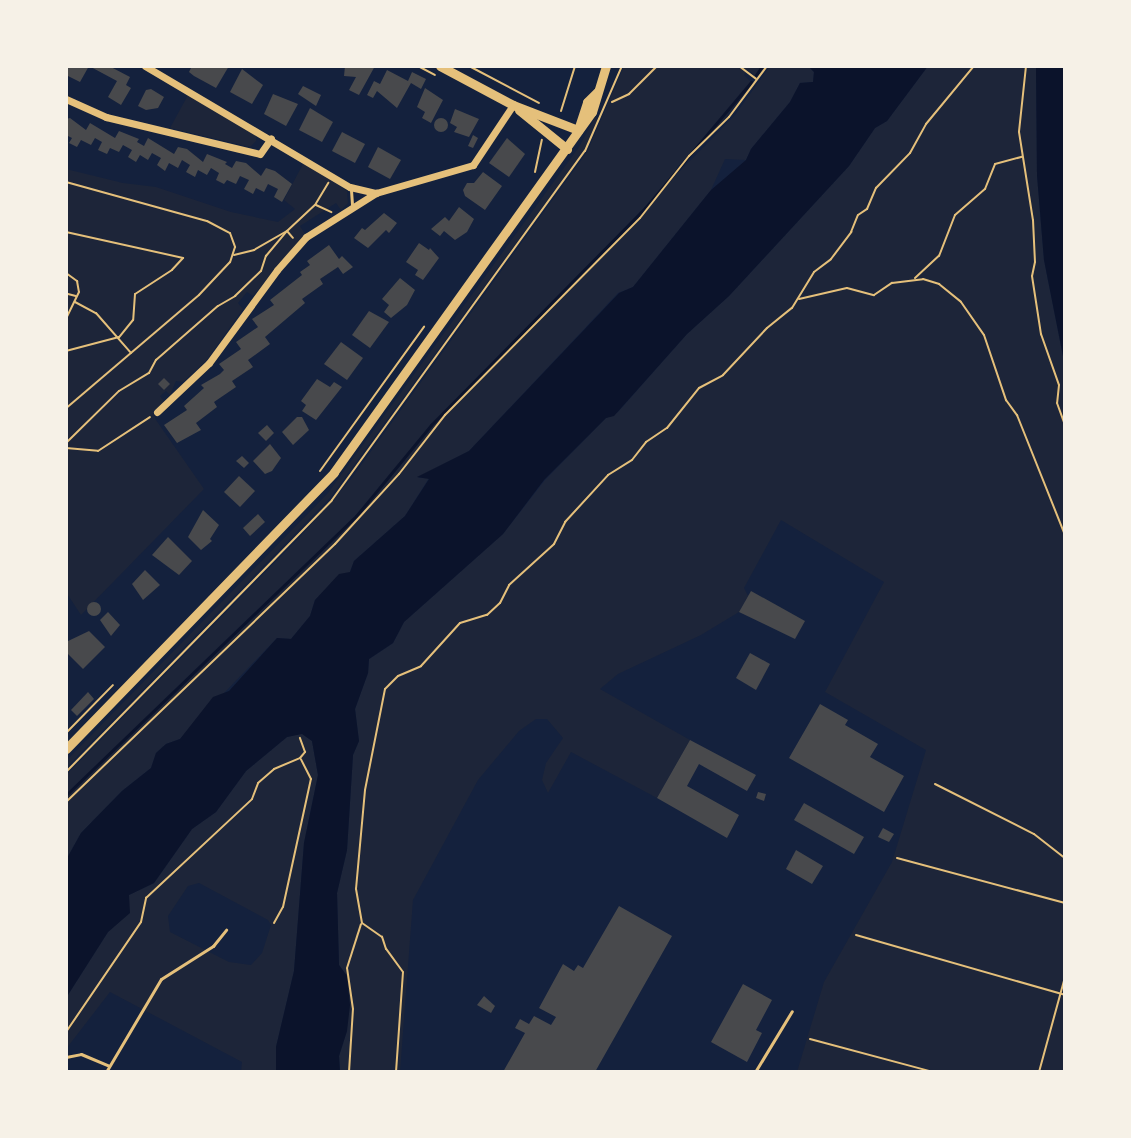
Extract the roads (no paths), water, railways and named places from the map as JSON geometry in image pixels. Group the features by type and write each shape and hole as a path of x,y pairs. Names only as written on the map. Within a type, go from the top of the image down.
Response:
{"street":[{"path":"145,66 350,187 376,193"},
{"path":"440,66 513,105 578,130"},
{"path":"66,749 322,487 567,149 578,130 587,102 597,92 606,66"},
{"path":"66,99 106,117 260,154 271,138"},
{"path":"513,105 567,149"},
{"path":"157,412 209,363 269,280 306,237 376,193 473,165 513,105"}],"lane":[{"path":"350,187 351,209"},
{"path":"106,1072 161,979 213,946 226,930"},
{"path":"755,1072 792,1011"},
{"path":"66,1057 81,1054 109,1066"}],"waterway":[{"path":"756,75 762,66"},
{"path":"66,795 356,516 431,425 645,208 751,82"}]}
